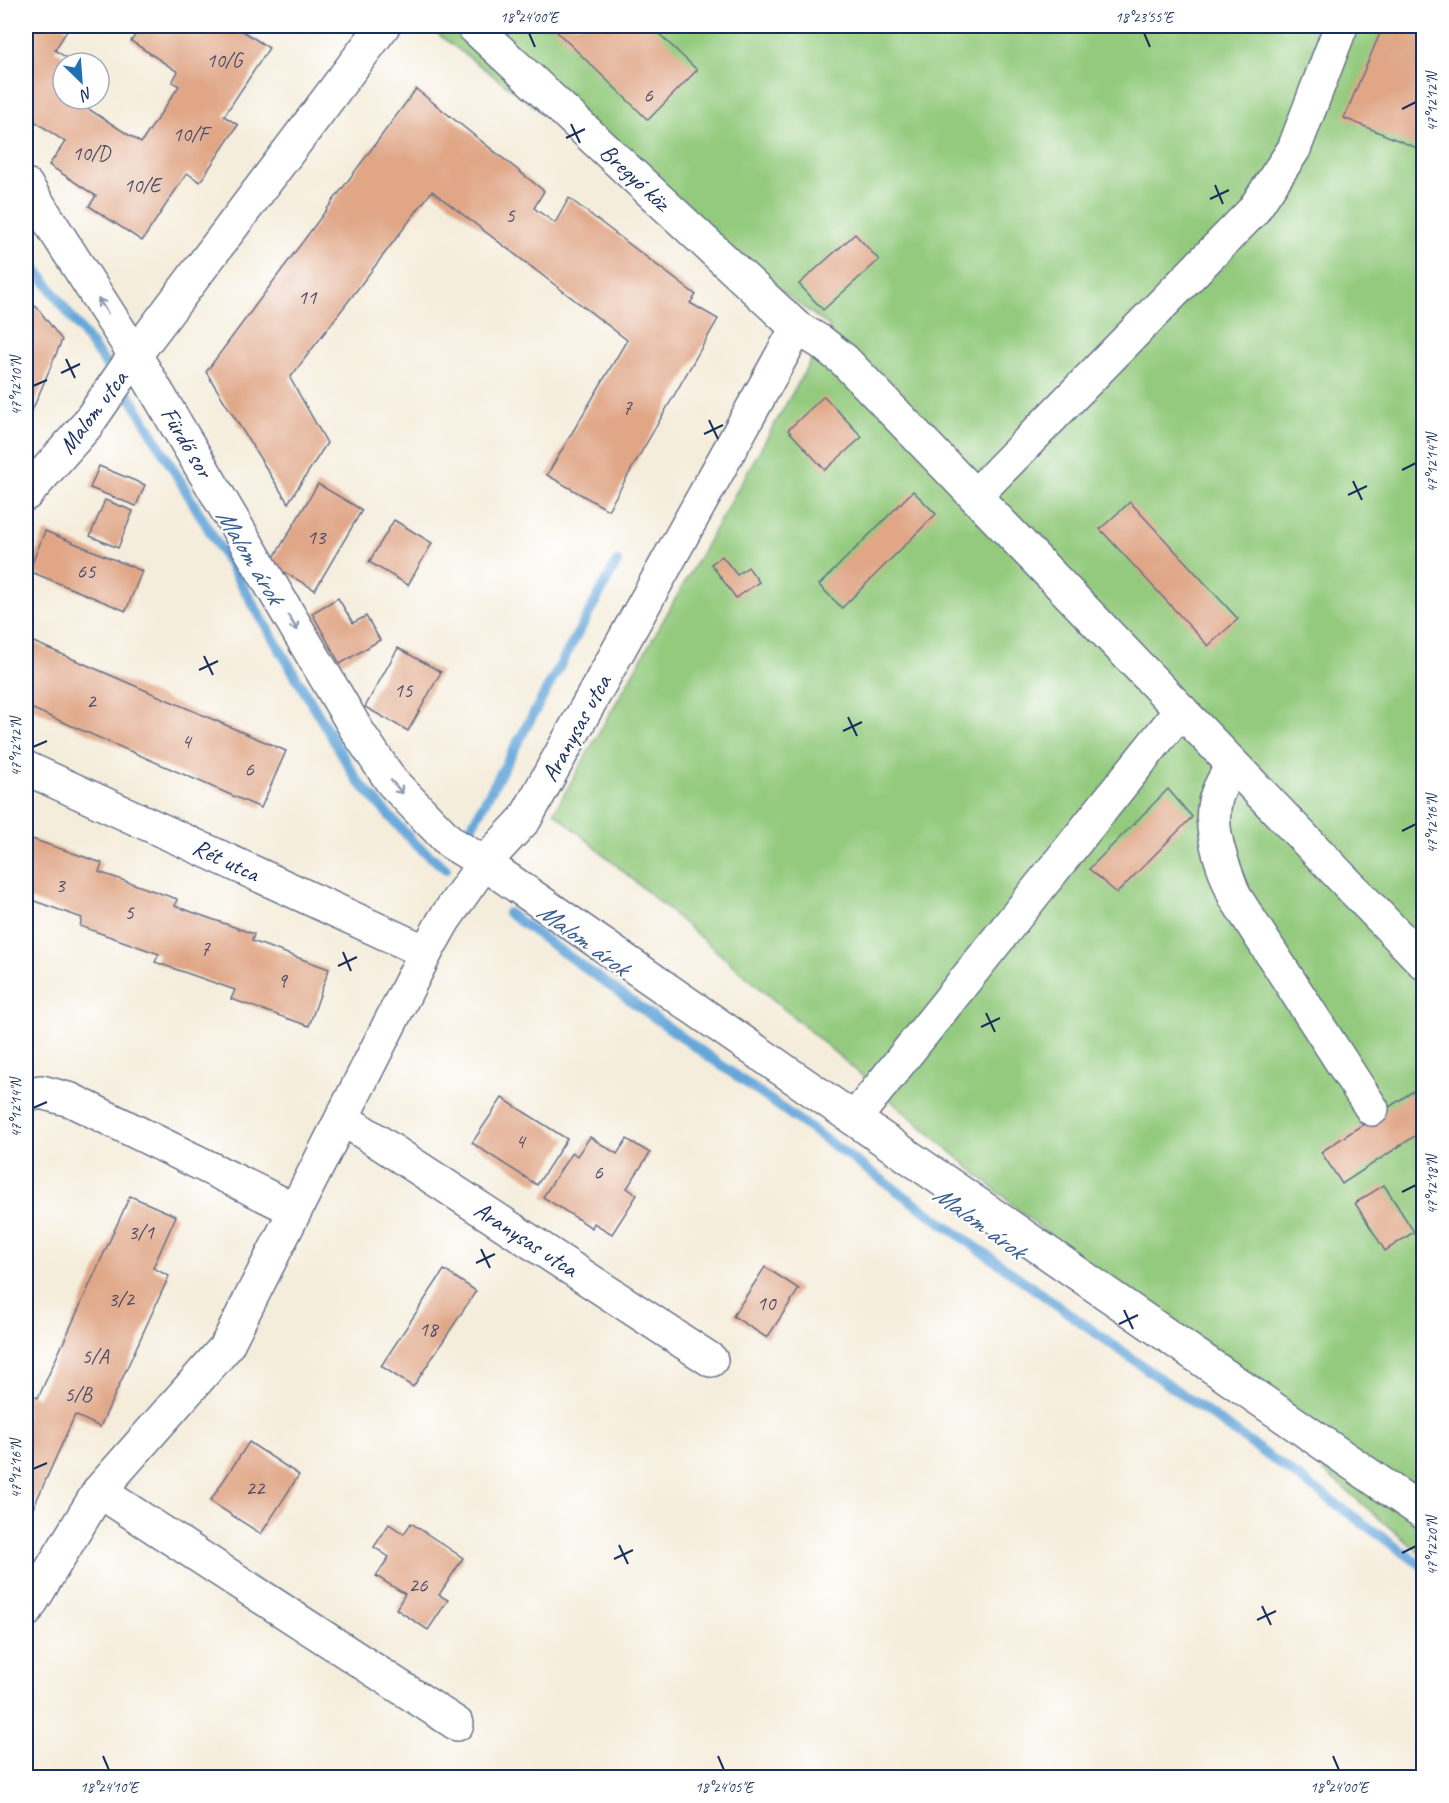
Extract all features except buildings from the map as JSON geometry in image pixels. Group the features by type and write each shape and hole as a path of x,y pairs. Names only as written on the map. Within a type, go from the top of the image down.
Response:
{"street":[{"path":"135,355 383,26"},
{"name":"Bregyó köz","path":"473,26 797,328 821,342 844,360 1424,963"},
{"path":"975,496 1252,211 1294,149 1341,26"},
{"name":"Fürdő sor","path":"26,185 135,355 358,732 392,782 450,842 484,862 1424,1513"},
{"name":"Aranysas utca","path":"26,1611 99,1491 226,1347 426,952 444,920 484,862 525,819 797,328"},
{"name":"Malom utca","path":"26,494 86,426 135,355"},
{"path":"855,1118 1181,710"},
{"path":"1232,765 1216,798 1214,830 1222,866 1235,897 1372,1109"},
{"name":"Rét utca","path":"26,768 426,952"},
{"path":"26,1095 41,1092 71,1101 295,1210"},
{"name":"Aranysas utca","path":"342,1118 711,1360"},
{"path":"99,1491 457,1724"}],"green space":[{"path":"427,26 1423,26 1423,1556 554,812 830,327"}],"waterway":[{"name":"Malom árok","path":"26,255 134,403 357,780 414,843 446,869"},
{"path":"469,831 617,562"},
{"name":"Malom árok","path":"508,913 1424,1567"}]}
